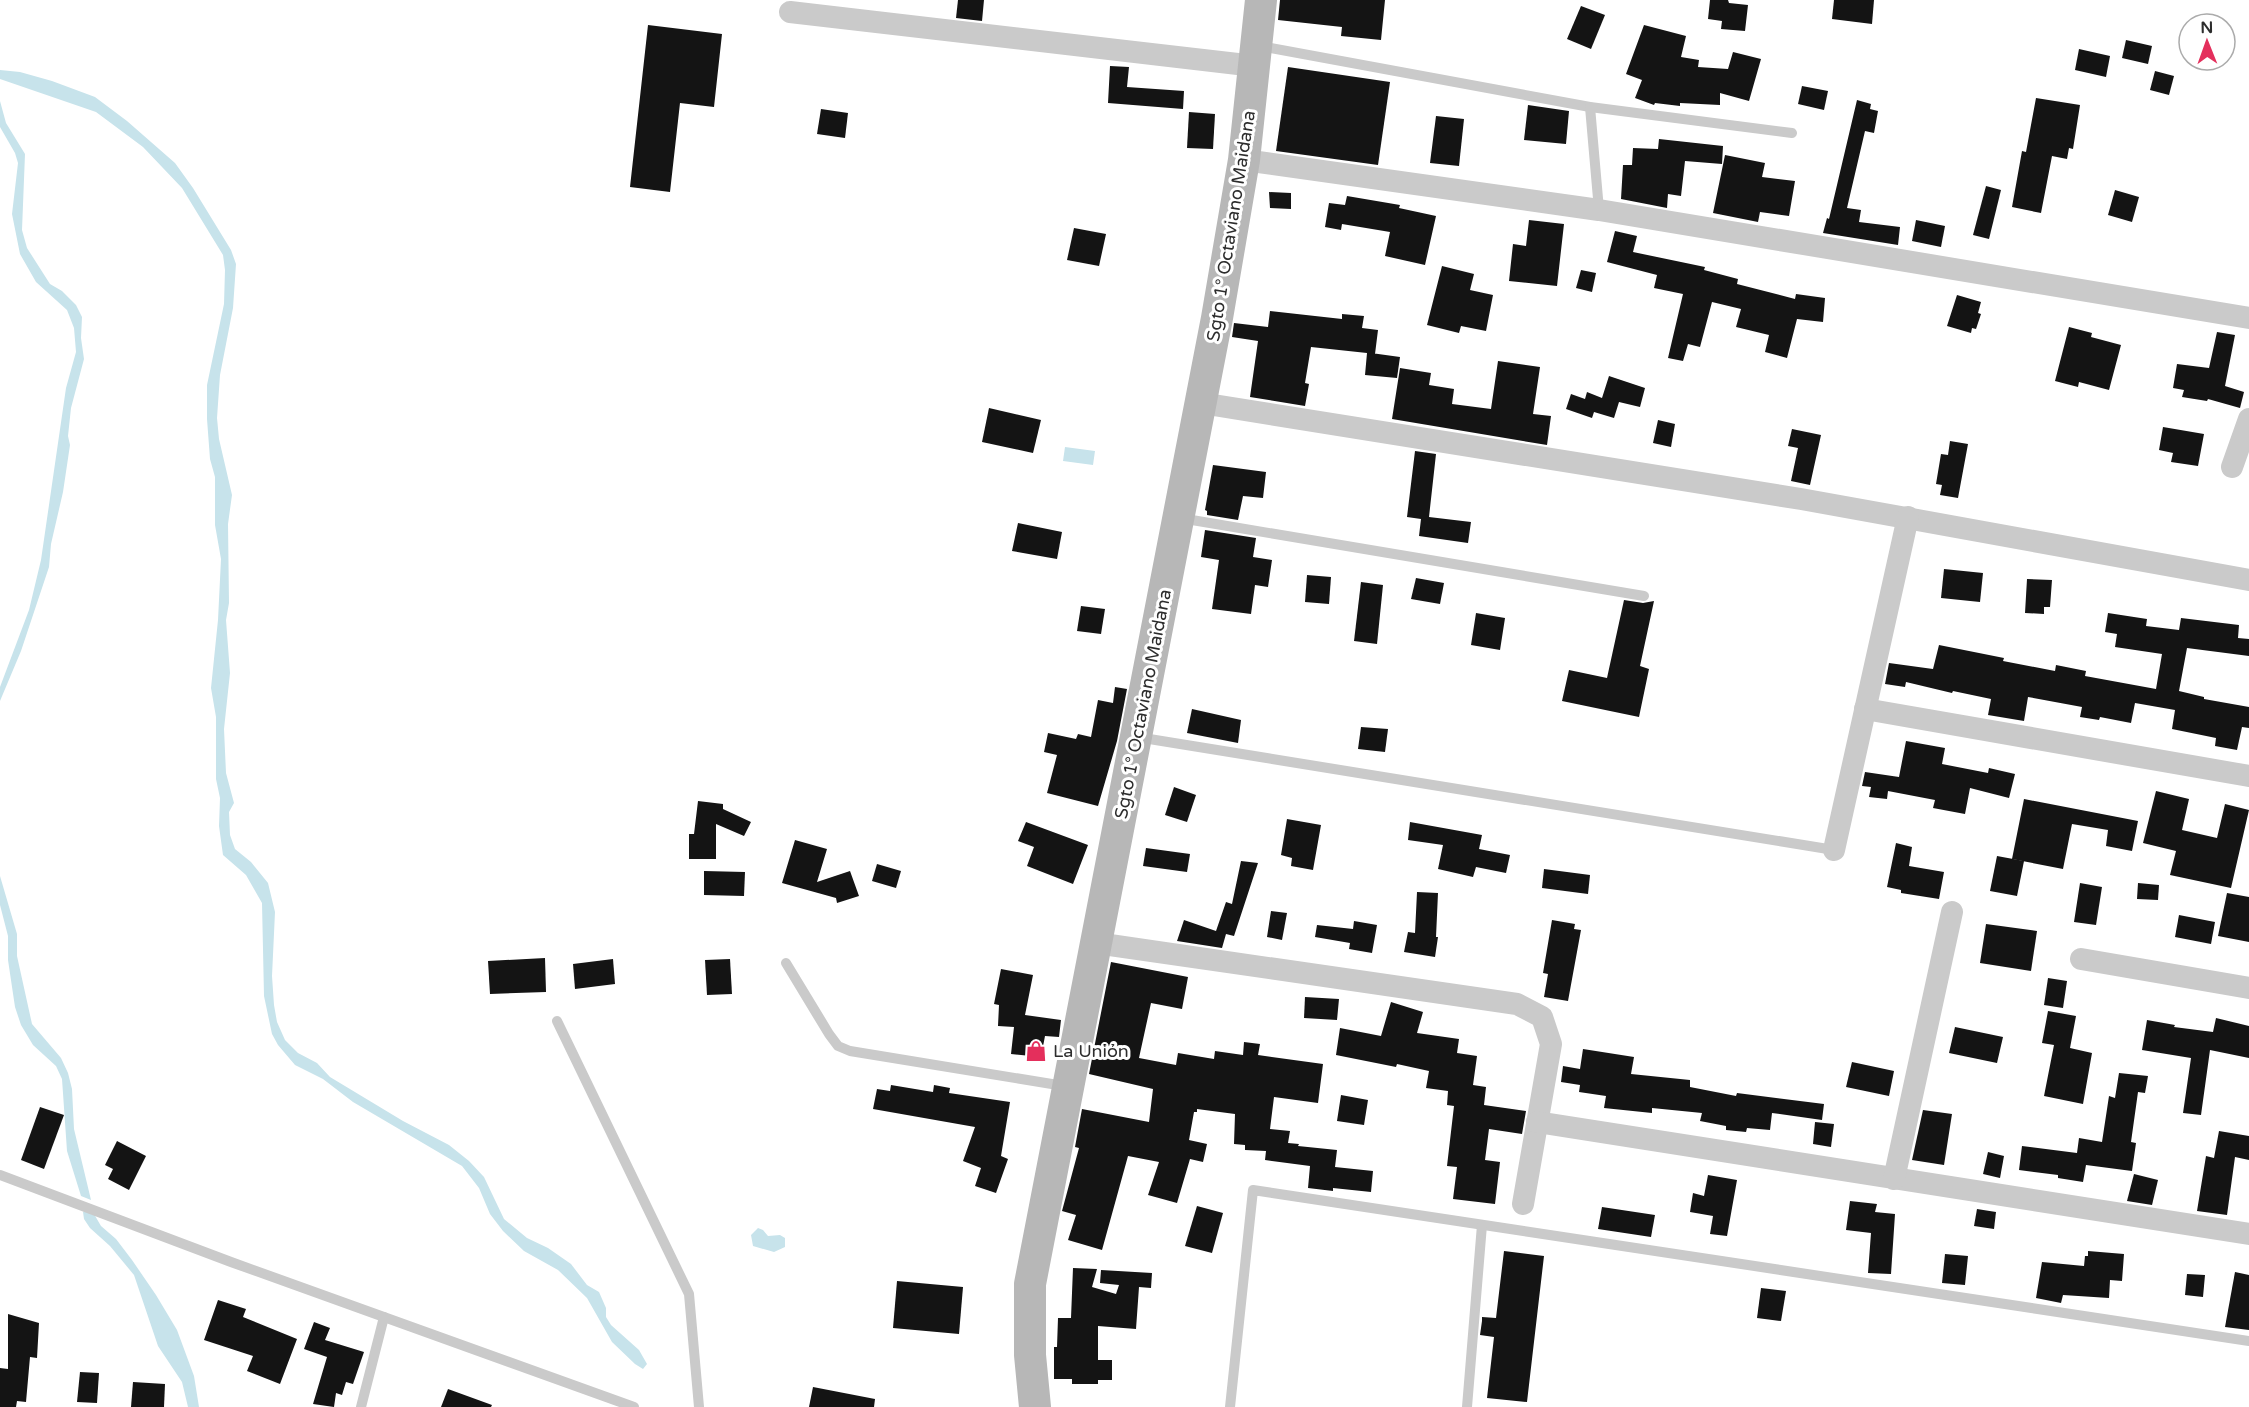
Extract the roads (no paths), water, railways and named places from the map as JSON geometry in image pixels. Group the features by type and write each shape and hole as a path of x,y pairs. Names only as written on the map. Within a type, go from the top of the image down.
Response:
{"main road":[{"name":"Sgto 1° Octaviano Maidana","path":"1035,1407 1030,1355 1030,1284 1201,403 1244,160 1261,0"}],"street":[{"path":"790,12 1256,56"},
{"path":"1244,160 1599,210 2249,318"},
{"path":"1201,403 1908,518 2249,580"},
{"path":"2232,467 2249,419"},
{"path":"1834,850 1908,518"},
{"path":"1865,709 2249,776"},
{"path":"1894,1179 1952,912"},
{"path":"1096,943 1517,1004 1542,1017 1551,1044 1523,1204"},
{"path":"2081,959 2249,988"},
{"path":"1537,1122 2249,1234"}],"lane":[{"path":"1256,56 1590,107 1792,133"},
{"path":"1590,107 1599,210"},
{"path":"1179,518 1644,596"},
{"path":"1137,737 1834,850"},
{"path":"786,963 838,1046 850,1051 1068,1086"},
{"path":"557,1021 689,1294 699,1407"},
{"path":"0,1175 231,1262 634,1407"},
{"path":"1230,1407 1253,1190 2249,1341"},
{"path":"1467,1407 1482,1225"},
{"path":"361,1407 384,1317"}],"water":[{"path":"0,70 20,72 52,81 95,97 127,121 175,163 231,250 236,264 233,308 220,375 217,418 219,439 232,495 228,524 229,603 226,620 230,673 224,729 226,773 234,803 229,812 230,835 235,849 251,862 268,883 275,912 272,976 274,1005 277,1022 285,1040 298,1053 317,1063 330,1077 403,1121 449,1145 469,1161 484,1177 504,1219 527,1238 548,1248 571,1264 587,1285 599,1292 606,1308 606,1317 611,1325 639,1350 647,1364 643,1369 612,1342 587,1298 558,1270 524,1251 503,1231 490,1214 479,1188 462,1166 353,1102 323,1079 295,1065 272,1034 264,996 262,903 246,875 223,855 219,826 220,798 216,779 216,717 211,688 221,559 215,525 215,477 210,459 207,385 224,304 223,255 182,188 143,147 96,112 0,79"},
{"path":"0,101 6,123 25,154 22,230 27,248 50,284 62,291 76,305 82,317 81,338 84,359 71,408 68,436 70,445 63,492 51,544 49,567 21,651 0,701 0,687 29,610 41,560 66,388 76,352 74,328 67,310 36,282 20,254 12,214 18,163 0,127"},
{"path":"1065,447 1095,451 1093,465 1063,461"},
{"path":"0,876 17,934 17,956 32,1024 61,1058 68,1073 72,1089 74,1129 91,1200 81,1196 67,1151 62,1079 56,1066 33,1045 21,1025 15,1007 8,960 8,936 0,905"},
{"path":"83,1212 94,1214 101,1226 116,1239 156,1295 177,1330 194,1376 199,1407 188,1407 182,1382 158,1346 134,1275 110,1246 90,1228 84,1219"},
{"path":"758,1228 768,1236 780,1235 785,1238 785,1247 774,1252 753,1246 751,1235"}],"place":[{"name":"La Unión","path":"1036,1051"}]}
